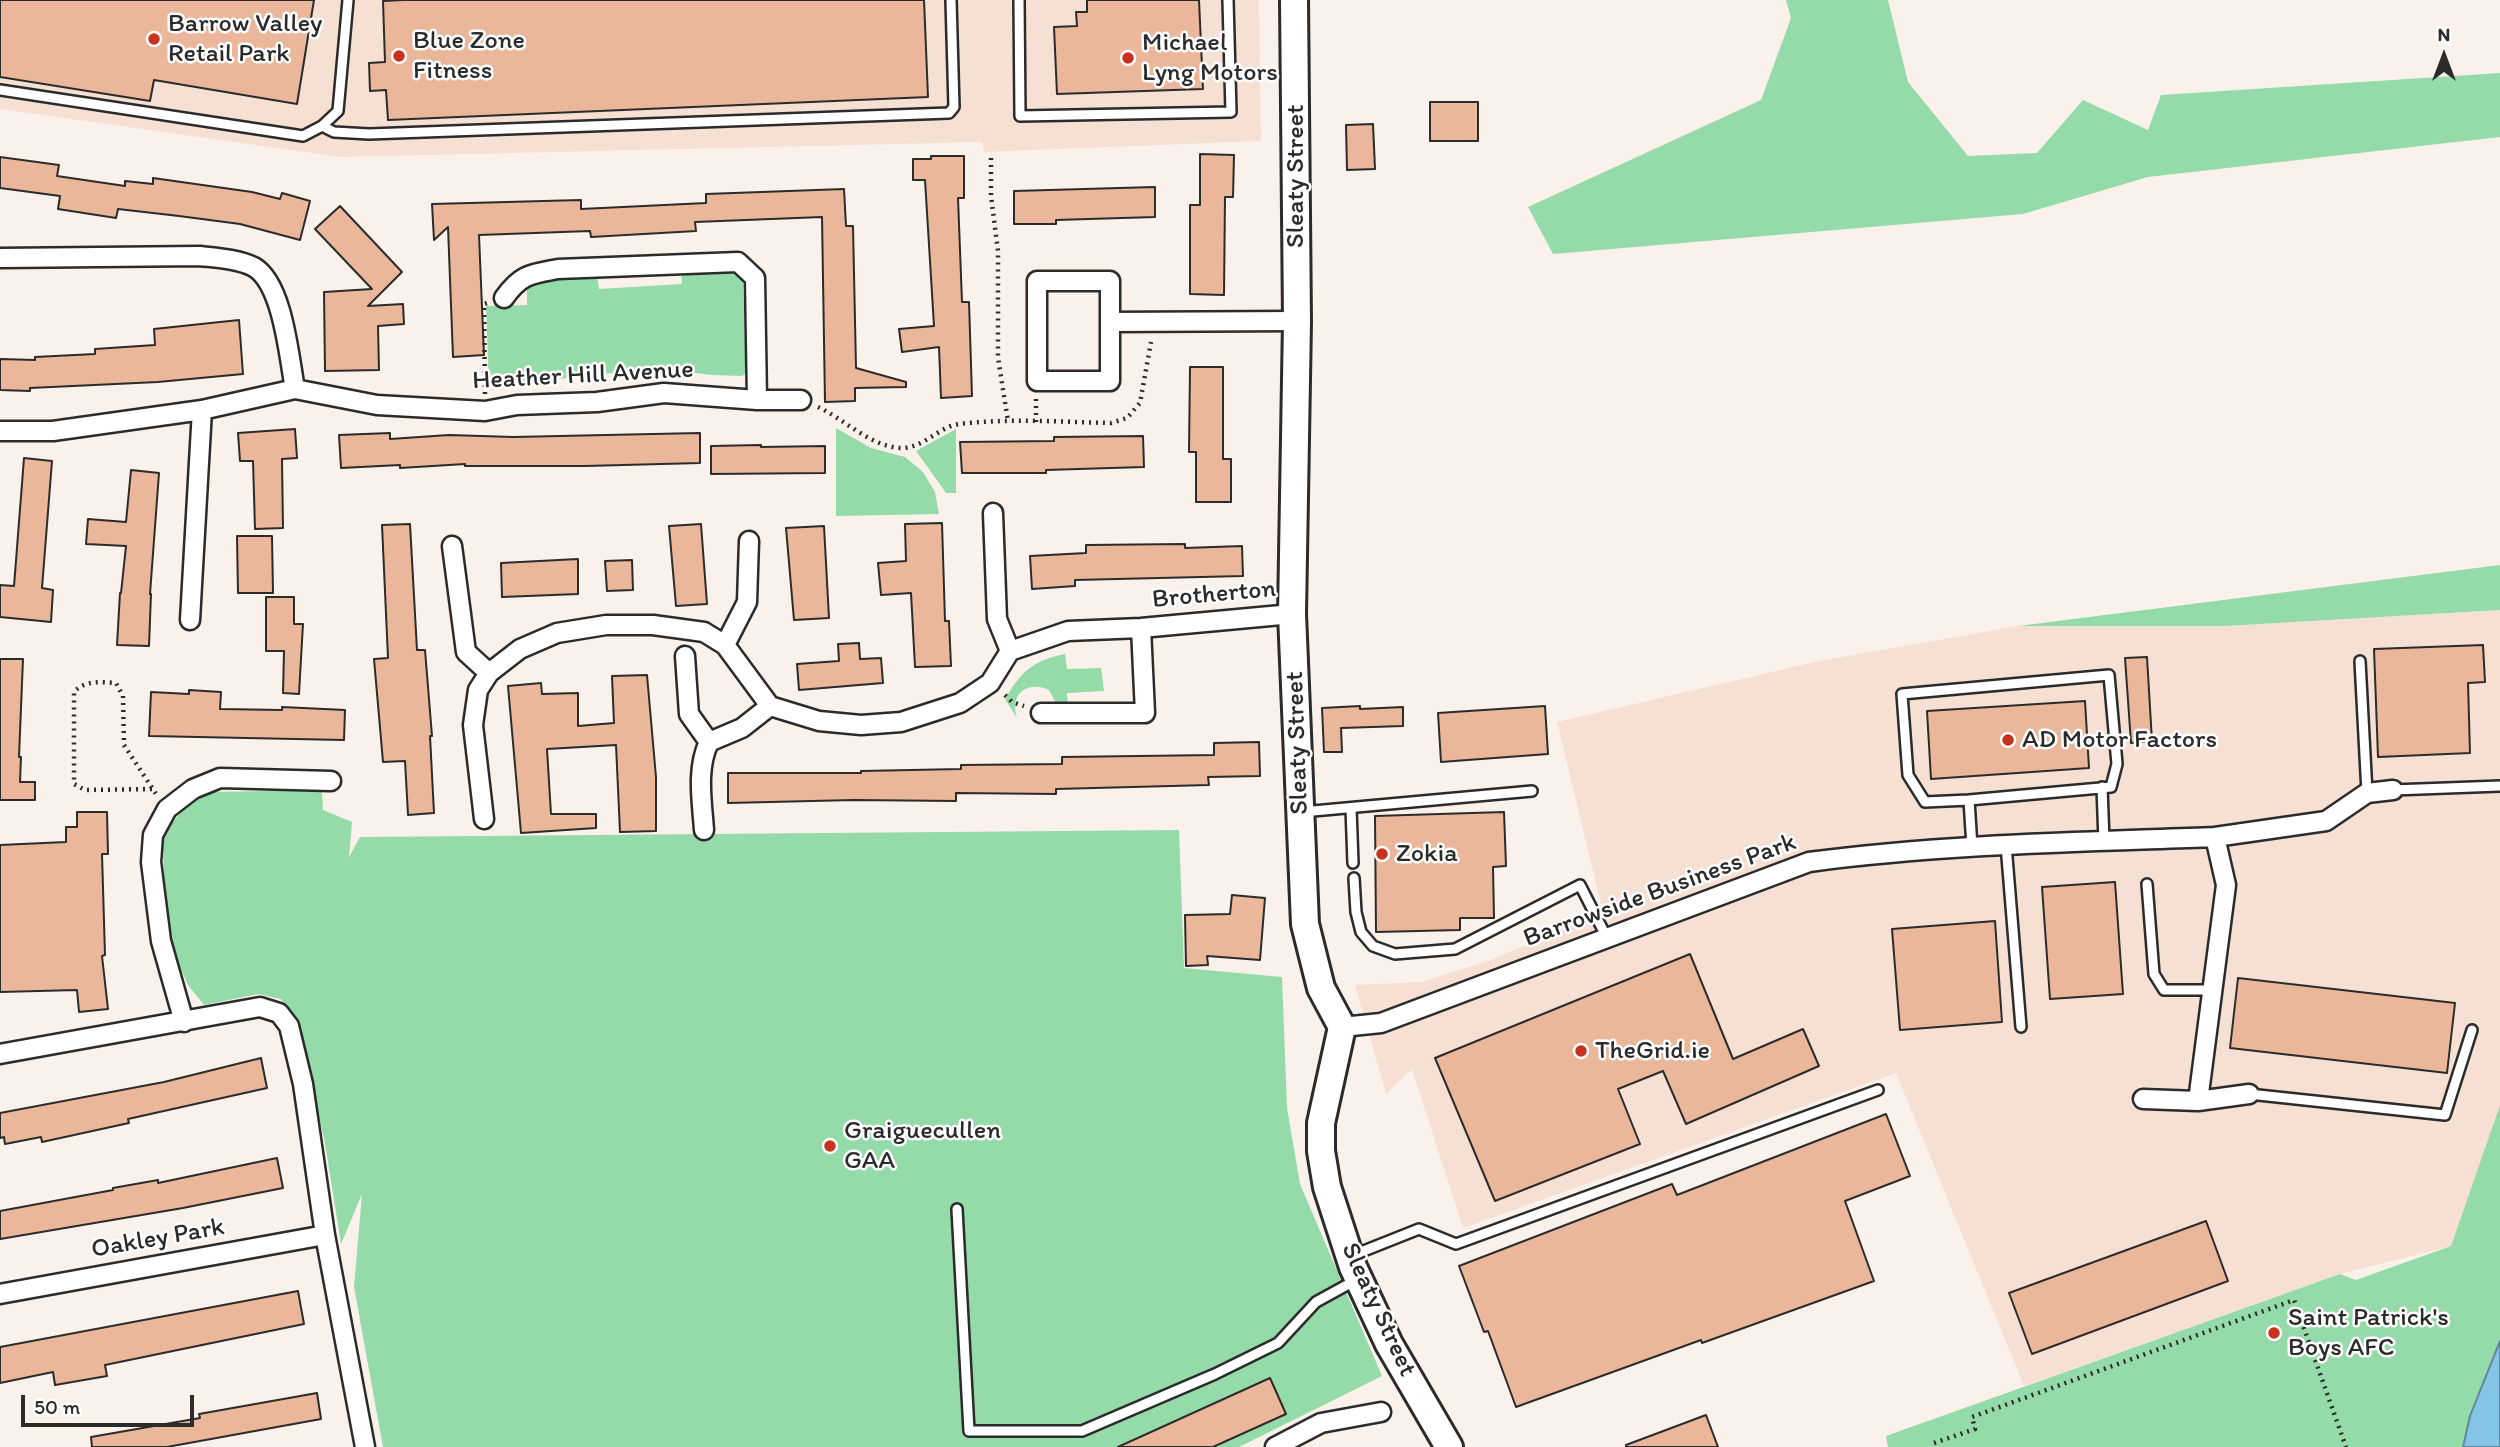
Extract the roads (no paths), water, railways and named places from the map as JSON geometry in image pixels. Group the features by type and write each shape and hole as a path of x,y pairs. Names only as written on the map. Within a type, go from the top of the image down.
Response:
{"street":[{"name":"Sleaty Street","path":"1294,0 1297,321 1292,614 1305,924 1321,988 1342,1027 1321,1123 1321,1151 1327,1187 1354,1267 1389,1344 1449,1447"},
{"path":"0,258 200,256 230,260 254,268 268,281 278,299 295,389"},
{"path":"504,298 520,279 530,274 558,269 738,262 755,278 757,400"},
{"path":"1037,281 1110,281 1110,322 1110,381 1037,381 1037,281"},
{"path":"1110,322 1297,321"},
{"name":"Heather Hill Avenue","path":"0,431 53,431 202,410 295,389 377,405 485,411 517,405 597,402 664,393 757,400 801,400"},
{"path":"190,620 202,410"},
{"path":"484,819 473,725 478,690 489,673 520,649 557,633 606,625 653,625 704,632 725,645 770,706 819,722 860,725 901,722 960,704 990,683 1010,652 997,619 993,513"},
{"path":"725,645 747,602 750,541"},
{"path":"452,546 466,652 489,673"},
{"name":"Brotherton","path":"1010,652 1068,631 1142,628 1292,614"},
{"name":"Brotherton","path":"1041,713 1145,713 1142,628"},
{"path":"685,656 689,714 709,742"},
{"path":"704,830 701,772 703,755 709,742 742,728 770,706"},
{"path":"184,1022 161,941 151,862 153,835 167,809 193,789 220,778 331,781"},
{"name":"Barrowside Business Park","path":"1342,1027 1381,1023 1809,862 1972,847 2215,836 2326,821 2367,793 2393,790"},
{"path":"2198,1101 2226,885 2215,836"},
{"path":"0,1054 260,1007 279,1013 289,1026 303,1084 325,1235 365,1447"},
{"path":"2143,1099 2198,1101 2249,1094"},
{"name":"Oakley Park","path":"0,1294 325,1235"},
{"path":"1275,1447 1321,1423 1381,1412"}],"lane":[{"path":"0,90 136,113 303,136 338,111 348,0"},
{"path":"322,125 334,132 369,134 949,113 954,107 951,0"},
{"path":"1019,0 1020,116 1231,112 1228,0"},
{"path":"2360,662 2367,793"},
{"path":"2109,675 2117,764 2111,786 1969,800 1925,802 1908,775 1902,694 2109,675"},
{"path":"2393,790 2500,786"},
{"path":"2102,787 2104,841"},
{"path":"1300,812 1532,791"},
{"path":"1969,800 1972,847"},
{"path":"1351,808 1353,863"},
{"path":"2006,845 2021,1027"},
{"path":"1354,878 1356,912 1361,932 1373,946 1395,954 1455,949 1580,885 1607,938"},
{"path":"2147,884 2154,974 2164,990 2212,990"},
{"path":"2249,1094 2445,1115 2472,1030"},
{"path":"957,1209 969,1431 1082,1431 1215,1374 1279,1343 1316,1302 1354,1267 1419,1229 1456,1244 1878,1090"}],"water":[{"path":"2500,1341 2500,1447 2463,1447 2470,1416"}],"place":[{"name":"Barrow Valley Retail Park","path":"154,39"},
{"name":"Blue Zone Fitness","path":"399,56"},
{"name":"Michael Lyng Motors","path":"1128,58"},
{"name":"AD Motor Factors","path":"2008,740"},
{"name":"Zokia","path":"1382,854"},
{"name":"TheGrid.ie","path":"1581,1051"},
{"name":"Graiguecullen GAA","path":"830,1146"},
{"name":"Saint Patrick's Boys AFC","path":"2274,1333"}]}
